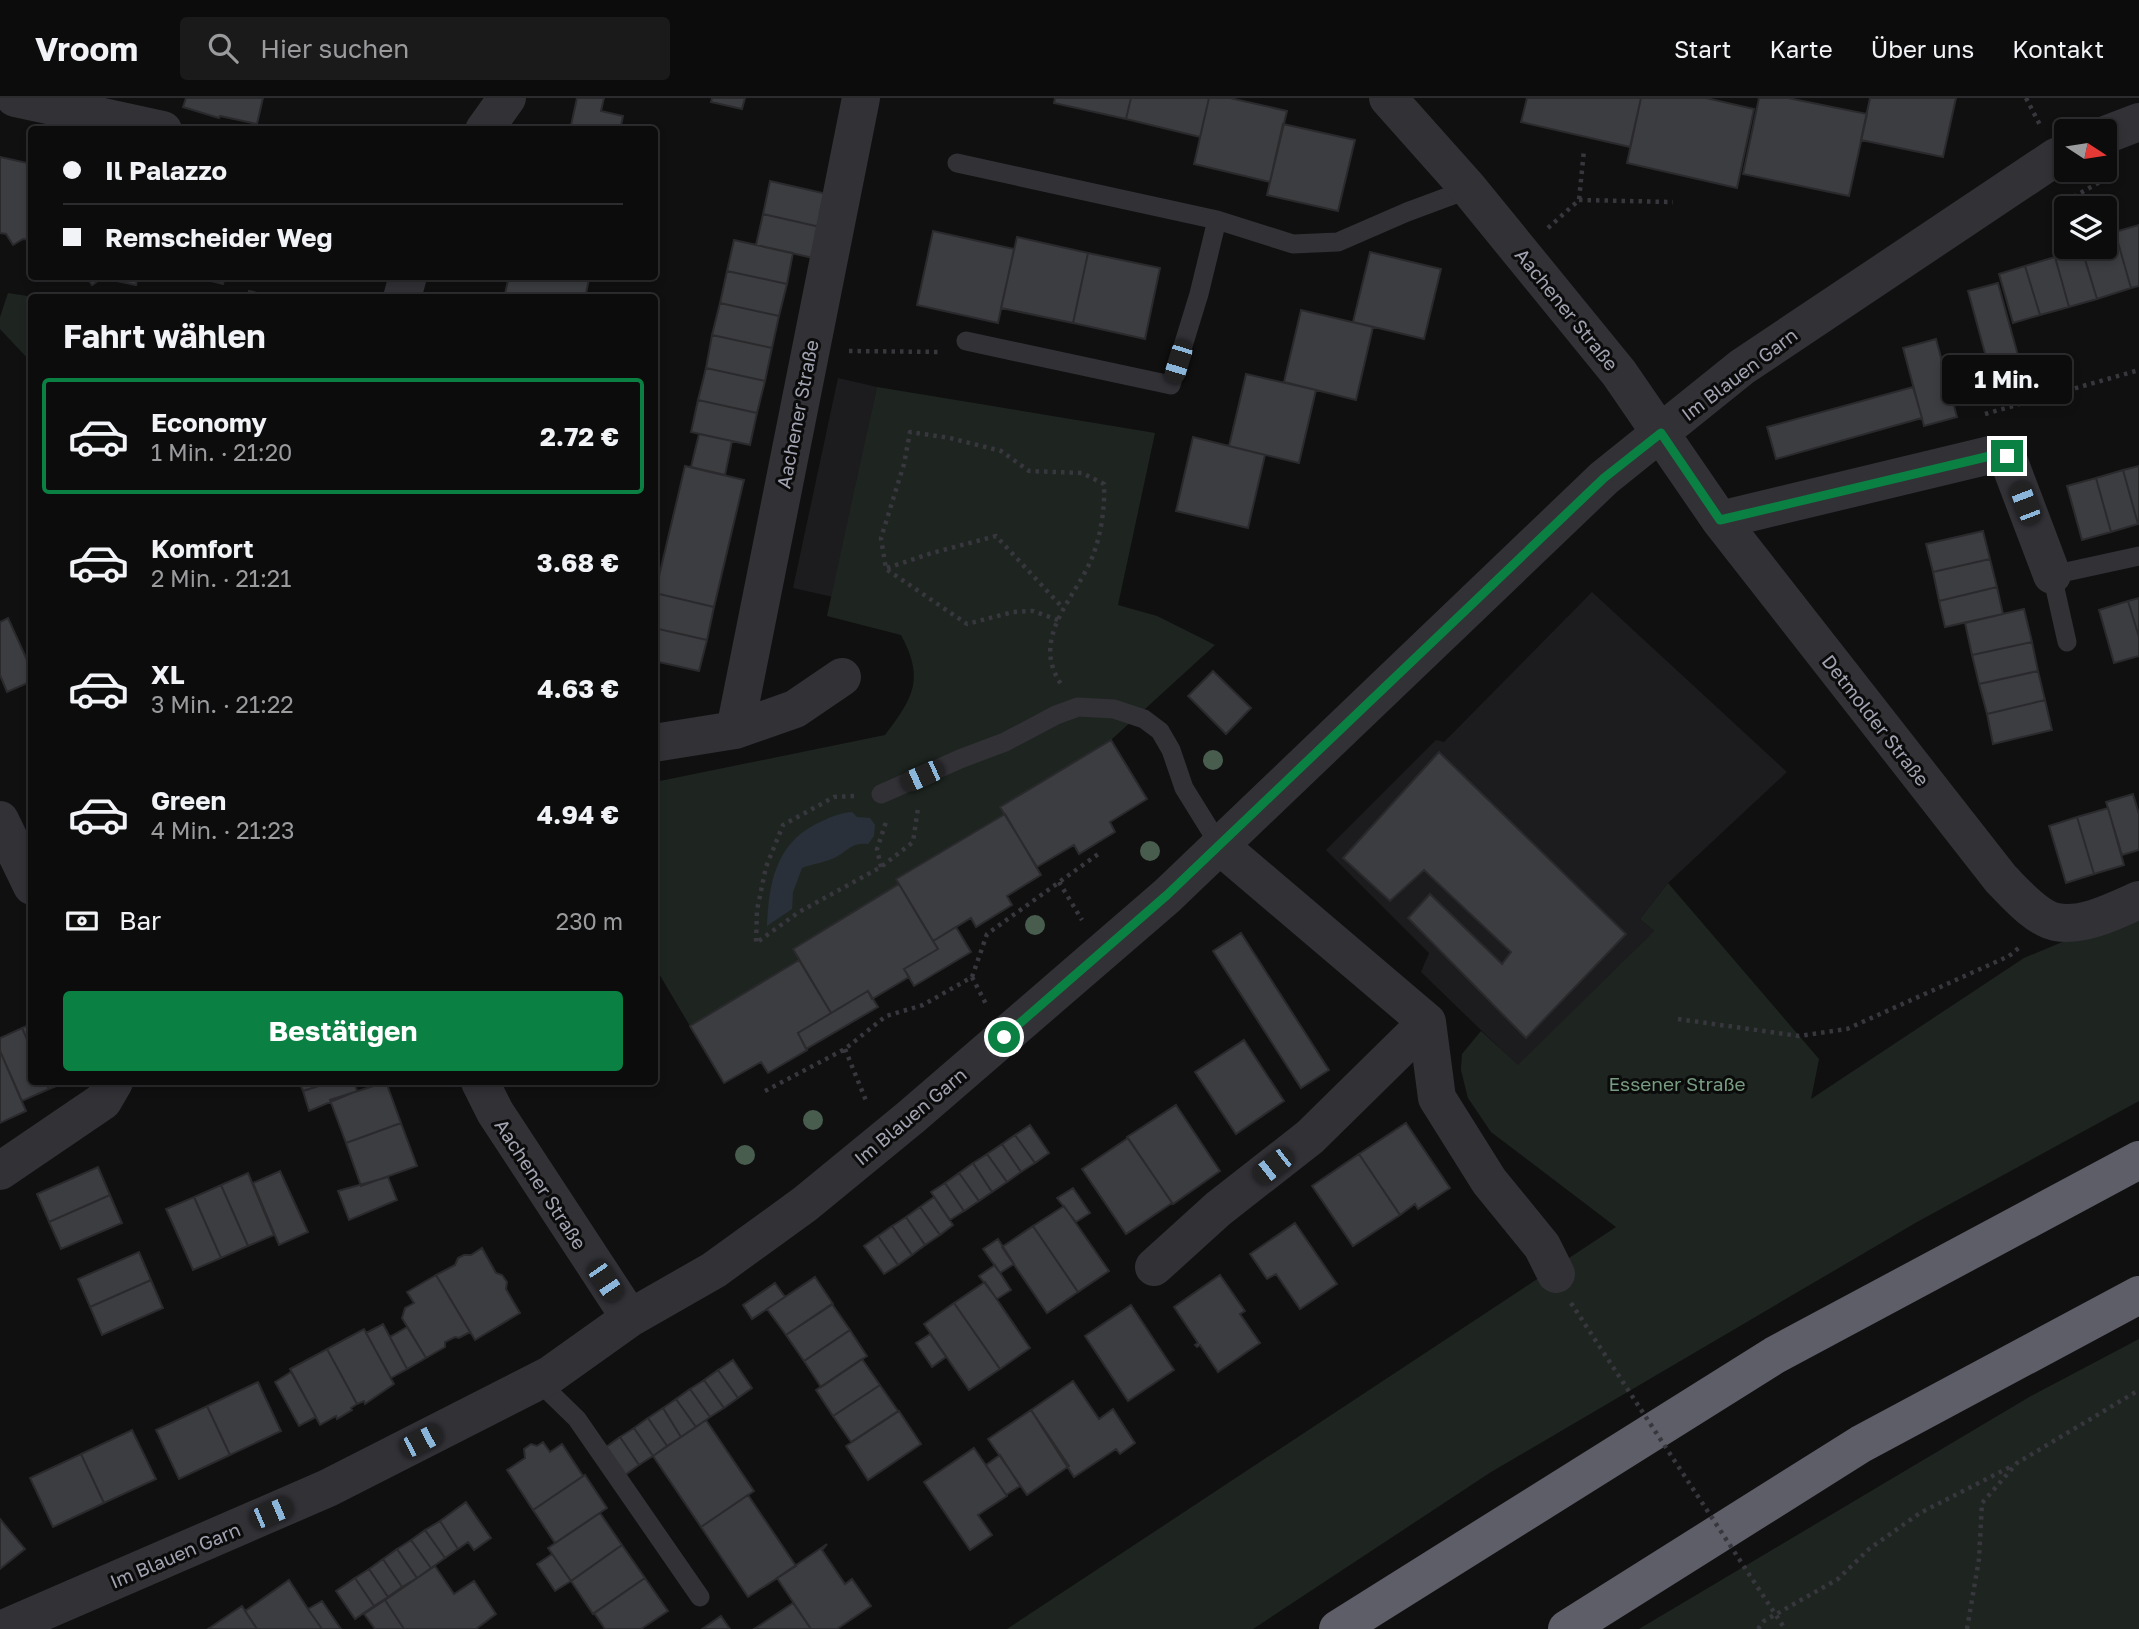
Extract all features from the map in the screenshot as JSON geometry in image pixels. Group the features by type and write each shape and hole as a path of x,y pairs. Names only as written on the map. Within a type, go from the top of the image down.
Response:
{"highway":[{"path":"1338,1629 1775,1356 2139,1160"},
{"path":"1567,1629 1861,1444 2139,1295"}],"street":[{"path":"15,98 144,126"},
{"path":"487,126 507,98"},
{"name":"Aachener Straße","path":"735,730 861,98"},
{"name":"Aachener Straße","path":"1388,98 1521,252 1619,373 1661,433"},
{"path":"2118,130 2139,122"},
{"name":"Im Blauen Garn","path":"3,1629 328,1488 538,1381 630,1318 714,1270 805,1204 883,1140 1148,912 1604,478 1742,367 2054,158"},
{"name":"Detmolder Straße","path":"1661,433 1720,520 2001,878 2028,906 2054,922"},
{"path":"1720,520 1990,456 2007,456 2052,575"},
{"path":"658,742 735,730 795,709 842,677"},
{"path":"0,820 28,878"},
{"path":"1220,846 1427,1022 1437,1098 1489,1181 1542,1246 1564,1289"},
{"path":"2054,922 2085,922 2139,900"},
{"path":"1154,1266 1218,1209 1310,1138 1427,1022"},
{"path":"0,1171 103,1101 112,1085"},
{"name":"Aachener Straße","path":"482,1085 495,1112 630,1318"}],"lane":[{"path":"957,163 1217,220 1293,244 1338,242 1469,189"},
{"path":"966,341 1171,384 1199,294 1217,220"},
{"path":"2067,642 2052,575 2139,556"},
{"path":"881,794 1005,742 1056,715 1078,707 1114,709 1144,719 1160,731 1171,750 1184,788 1220,846"},
{"path":"538,1381 577,1419 701,1597"}],"path":[{"path":"1521,252 1579,200 1584,150"},
{"path":"1579,200 1673,202"},
{"path":"810,352 947,352 966,341"},
{"path":"1979,416 2139,370"},
{"path":"1058,620 1033,611 1013,612 967,624 886,569 881,538 911,432 1002,451 1029,471 1082,473 1104,484 1105,505 1092,559 1063,608 1058,620 1050,634 1054,672 1078,707"},
{"path":"886,569 932,553 996,536 1063,608"},
{"path":"881,867 877,849 889,813 881,794 834,797 783,825 766,867 757,910 756,943 799,912 881,867 913,842 922,776"},
{"path":"765,1091 845,1049 886,1016 923,1005 972,977 987,934 1101,852"},
{"path":"1678,1019 1799,1036 1847,1029 2009,956 2054,922"},
{"path":"845,1049 883,1140"},
{"path":"1564,1289 1785,1629"},
{"path":"1758,1629 1764,1621 1838,1579 1869,1549 1920,1513 2017,1463 2139,1390"},
{"path":"1967,1629 1979,1559 1982,1503 2017,1463"}],"shaded area":[{"path":"838,378 877,387 833,597 793,588"},
{"path":"1592,592 1787,772 1668,883 1640,919 1654,931 1518,1066 1421,972 1429,953 1326,850 1436,740 1444,742"},
{"path":"852,812 857,817 870,818 875,825 874,836 868,844 854,845 832,859 802,868 793,892 792,909 767,926 770,895 777,867 791,843 816,824"}],"green space":[{"path":"8,293 28,296 28,359 0,329 0,317"},
{"path":"877,387 1155,433 1118,605 1157,616 1215,645 1111,740 1005,814 896,879 899,884 793,949 799,960 690,1026 658,972 658,781 885,735 909,699 914,676 913,664 901,635 827,616"},
{"name":"Essener Straße","path":"1668,883 1819,1059 1811,1099 2024,958 2139,910 2139,1101 1917,1222 1491,1472 1253,1629 1007,1629 1616,1227 1491,1132 1468,1098 1461,1070 1462,1054 1481,1031 1518,1065 1654,931 1640,919"},
{"path":"2139,1339 2139,1629 1639,1629 2031,1396"}],"building":[{"path":"186,98 263,98 257,124 220,116 219,118 183,107"},
{"path":"577,98 604,98 601,111 623,116 621,126 571,126"},
{"path":"712,98 745,98 742,109 711,102"},
{"path":"1055,98 1131,98 1126,119 1054,103"},
{"path":"1131,98 1209,98 1200,137 1126,119"},
{"path":"1209,98 1230,98 1287,111 1270,182 1194,164"},
{"path":"1527,98 1641,98 1630,147 1521,122"},
{"path":"1641,98 1706,98 1754,109 1737,188 1627,163"},
{"path":"1759,98 1788,98 1867,114 1849,196 1743,174"},
{"path":"1870,98 1956,98 1943,157 1861,140"},
{"path":"1283,124 1355,140 1338,211 1267,195"},
{"path":"0,157 28,163 28,240 23,239 13,245 6,234 0,233"},
{"path":"770,181 827,194 820,227 763,214"},
{"path":"763,214 820,227 813,258 756,245"},
{"path":"2139,225 2139,286 2131,288 2117,231"},
{"path":"933,231 1014,249 998,323 917,305"},
{"path":"1017,237 1088,253 1073,323 1001,308"},
{"path":"2117,239 2131,288 2097,299 2085,259 2117,259"},
{"path":"734,240 793,253 787,284 727,271"},
{"path":"1370,252 1441,269 1424,339 1353,322"},
{"path":"1088,253 1160,268 1145,339 1073,323"},
{"path":"2054,257 2069,307 2040,315 2025,266"},
{"path":"2056,259 2085,259 2097,299 2069,307"},
{"path":"2025,266 2040,315 2013,323 1999,274"},
{"path":"727,271 787,284 779,316 720,303"},
{"path":"112,280 137,280 136,285"},
{"path":"208,280 224,280 223,284"},
{"path":"508,280 589,280 586,294 505,294"},
{"path":"1998,283 2027,388 1997,397 1968,291"},
{"path":"720,303 779,316 772,348 712,335"},
{"path":"1301,310 1373,327 1356,400 1284,382"},
{"path":"712,335 772,348 765,381 706,368"},
{"path":"1936,339 1957,417 1924,426 1903,348"},
{"path":"706,368 765,381 757,413 698,400"},
{"path":"1246,374 1316,390 1299,463 1229,446"},
{"path":"1913,387 1922,418 1776,459 1767,427"},
{"path":"698,400 757,413 750,445 691,432"},
{"path":"699,434 732,441 725,475 691,467"},
{"path":"1193,437 1265,455 1248,528 1176,511"},
{"path":"685,466 744,480 714,607 658,594 658,580"},
{"path":"2139,466 2139,524 2138,524 2123,470"},
{"path":"2123,470 2138,524 2111,532 2096,478"},
{"path":"2096,478 2111,532 2082,540 2067,486"},
{"path":"1983,531 1990,559 1933,572 1926,544"},
{"path":"1990,559 1997,587 1939,601 1933,572"},
{"path":"1997,587 2003,614 1945,627 1939,601"},
{"path":"658,594 714,607 707,640 658,629"},
{"path":"2139,598 2139,637 2128,601"},
{"path":"2128,601 2139,637 2139,656 2114,663 2099,610"},
{"path":"2024,609 2032,642 1972,655 1965,623"},
{"path":"8,618 28,662 28,683 7,692 0,675 0,622"},
{"path":"658,629 707,640 699,671 658,662"},
{"path":"2032,642 2038,671 1979,684 1972,655"},
{"path":"1213,671 1251,708 1226,734 1188,696"},
{"path":"2038,671 2045,700 1987,714 1979,684"},
{"path":"2045,700 2052,730 1993,744 1987,714"},
{"path":"1111,740 1147,799 1110,822 1115,832 1079,854 1074,845 1037,867 1000,807"},
{"path":"1439,752 1626,934 1526,1038 1408,918 1430,894 1502,964 1511,952 1424,870 1390,901 1343,858"},
{"path":"2133,794 2139,814 2139,850 2122,855 2106,802"},
{"path":"2108,808 2124,865 2094,874 2077,817"},
{"path":"1005,814 1041,875 1007,896 1012,905 976,927 971,918 933,941 896,879"},
{"path":"2077,817 2094,874 2066,883 2049,826"},
{"path":"899,884 938,949 904,969 909,977 872,999 868,991 831,1013 793,949"},
{"path":"956,927 971,952 914,986 904,969 938,949 933,941"},
{"path":"1241,933 1329,1070 1301,1088 1213,951"},
{"path":"799,960 831,1013 798,1033 807,1050 768,1073 761,1062 724,1083 690,1026"},
{"path":"868,991 878,1007 806,1049 798,1033"},
{"path":"28,1026 28,1041 22,1028"},
{"path":"22,1028 28,1041 28,1085 47,1085 49,1089 22,1101 0,1051 0,1038"},
{"path":"1244,1040 1284,1101 1236,1134 1195,1072"},
{"path":"0,1051 26,1111 0,1123"},
{"path":"300,1085 322,1085 303,1091"},
{"path":"322,1085 355,1085 357,1091 309,1111 303,1091"},
{"path":"377,1085 387,1085 401,1123 346,1143 330,1100"},
{"path":"1176,1105 1220,1171 1173,1204 1127,1137"},
{"path":"401,1123 417,1166 361,1186 346,1143"},
{"path":"1406,1123 1450,1188 1418,1209 1415,1204 1400,1215 1359,1154"},
{"path":"1030,1125 1049,1153 1035,1163 1015,1135"},
{"path":"1015,1135 1035,1163 1021,1172 1002,1144"},
{"path":"1128,1138 1172,1203 1126,1234 1082,1169"},
{"path":"1002,1144 1021,1172 1007,1182 987,1154"},
{"path":"987,1154 1007,1182 992,1192 973,1163"},
{"path":"1359,1154 1400,1215 1353,1246 1312,1186"},
{"path":"973,1163 992,1192 979,1201 959,1173"},
{"path":"98,1167 110,1195 49,1222 37,1194"},
{"path":"280,1171 308,1232 279,1245 253,1183"},
{"path":"248,1173 274,1235 248,1246 221,1185"},
{"path":"959,1173 979,1201 964,1211 945,1183"},
{"path":"388,1177 397,1200 349,1220 338,1191"},
{"path":"945,1183 964,1211 950,1220 931,1192"},
{"path":"221,1185 248,1246 221,1258 194,1197"},
{"path":"1073,1188 1090,1213 1076,1222 1057,1198"},
{"path":"110,1195 122,1223 61,1249 49,1222"},
{"path":"194,1197 221,1258 193,1270 166,1209"},
{"path":"934,1197 953,1225 940,1235 920,1207"},
{"path":"1064,1206 1109,1271 1078,1292 1033,1226"},
{"path":"920,1207 940,1235 925,1245 906,1217"},
{"path":"906,1217 925,1245 912,1255 892,1226"},
{"path":"1295,1223 1337,1284 1300,1309 1276,1274 1267,1279 1250,1254"},
{"path":"892,1226 912,1255 898,1265 878,1236"},
{"path":"1033,1226 1078,1292 1047,1313 1002,1247"},
{"path":"878,1236 898,1265 884,1274 864,1246"},
{"path":"998,1239 1014,1264 1000,1273 983,1249"},
{"path":"482,1248 496,1273 502,1275 507,1282 506,1289 520,1313 475,1340 436,1275 455,1265 458,1258 471,1255"},
{"path":"139,1252 151,1280 90,1307 78,1279"},
{"path":"995,1265 1011,1290 997,1299 979,1276"},
{"path":"436,1275 470,1332 445,1342 445,1347 426,1358 402,1318 405,1308 414,1303 407,1292"},
{"path":"1220,1275 1245,1311 1240,1314 1260,1343 1218,1372 1200,1345 1195,1345 1198,1343 1174,1307"},
{"path":"815,1277 833,1304 786,1335 767,1309"},
{"path":"151,1280 163,1308 102,1335 90,1307"},
{"path":"985,1282 1030,1348 1000,1369 954,1303"},
{"path":"775,1283 785,1297 752,1319 743,1305"},
{"path":"954,1303 1000,1369 969,1390 924,1324"},
{"path":"832,1304 850,1330 804,1361 786,1335"},
{"path":"1131,1305 1174,1370 1128,1401 1085,1336"},
{"path":"383,1324 407,1369 391,1378 366,1333"},
{"path":"407,1327 426,1358 407,1369 390,1337"},
{"path":"364,1329 394,1384 365,1404 364,1401 357,1404 327,1349"},
{"path":"850,1330 867,1356 821,1387 804,1361"},
{"path":"930,1334 946,1357 932,1367 916,1343"},
{"path":"327,1349 357,1404 337,1419 336,1416 320,1425 290,1369"},
{"path":"862,1359 880,1385 833,1416 816,1390"},
{"path":"733,1360 752,1388 738,1398 718,1370"},
{"path":"718,1370 738,1398 724,1408 704,1380"},
{"path":"291,1372 316,1417 299,1426 275,1382"},
{"path":"704,1380 724,1408 710,1417 690,1389"},
{"path":"1073,1381 1099,1419 1113,1409 1135,1443 1120,1454 1116,1449 1074,1477 1031,1410"},
{"path":"258,1382 281,1431 230,1455 207,1406"},
{"path":"880,1385 898,1411 851,1442 833,1416"},
{"path":"690,1389 710,1417 696,1427 676,1399"},
{"path":"676,1399 696,1427 681,1437 663,1408"},
{"path":"207,1406 230,1455 179,1479 156,1430"},
{"path":"663,1408 681,1437 667,1446 648,1418"},
{"path":"1031,1410 1069,1466 1027,1495 988,1439"},
{"path":"899,1411 921,1444 868,1480 846,1446"},
{"path":"648,1418 667,1446 653,1456 634,1428"},
{"path":"706,1420 754,1491 701,1527 653,1456"},
{"path":"634,1428 653,1456 639,1465 620,1437"},
{"path":"132,1430 156,1479 104,1503 81,1454"},
{"path":"620,1437 639,1465 625,1475 606,1447"},
{"path":"543,1442 550,1452 562,1444 583,1476 533,1510 507,1470 525,1458 524,1449 531,1444 537,1446"},
{"path":"974,1448 1007,1496 978,1515 992,1535 970,1550 924,1482"},
{"path":"81,1454 104,1503 53,1527 30,1478"},
{"path":"1000,1455 1020,1486 1006,1495 986,1465"},
{"path":"585,1475 607,1508 555,1543 533,1510"},
{"path":"748,1495 796,1566 748,1597 701,1527"},
{"path":"466,1502 491,1538 474,1550 468,1542 458,1549 440,1521"},
{"path":"600,1513 622,1545 571,1581 548,1548"},
{"path":"0,1519 25,1549 0,1569"},
{"path":"440,1521 458,1549 445,1558 425,1530"},
{"path":"425,1530 445,1558 431,1568 411,1540"},
{"path":"411,1540 431,1568 417,1578 397,1549"},
{"path":"827,1544 822,1550 845,1584 852,1579 871,1606 837,1629 811,1629 777,1578"},
{"path":"622,1545 645,1578 593,1614 571,1581"},
{"path":"397,1549 417,1578 402,1587 383,1559"},
{"path":"552,1554 571,1581 555,1591 537,1564"},
{"path":"383,1559 402,1587 388,1597 369,1569"},
{"path":"435,1566 454,1594 474,1581 496,1614 476,1629 404,1629 385,1600"},
{"path":"369,1569 388,1597 374,1606 355,1578"},
{"path":"355,1578 374,1606 355,1619 336,1591"},
{"path":"645,1578 668,1611 641,1629 605,1629 594,1613"},
{"path":"289,1580 322,1629 257,1629 245,1611"},
{"path":"385,1600 404,1629 375,1629 364,1614"},
{"path":"322,1601 341,1629 322,1629 308,1609"},
{"path":"793,1603 811,1629 754,1629"},
{"path":"242,1606 257,1629 208,1629 230,1614"},
{"path":"721,1616 730,1629 702,1629"}],"route":[{"path":"1004,1037 1167,895 1604,478 1661,433 1720,520 1990,456 2007,456"}]}
